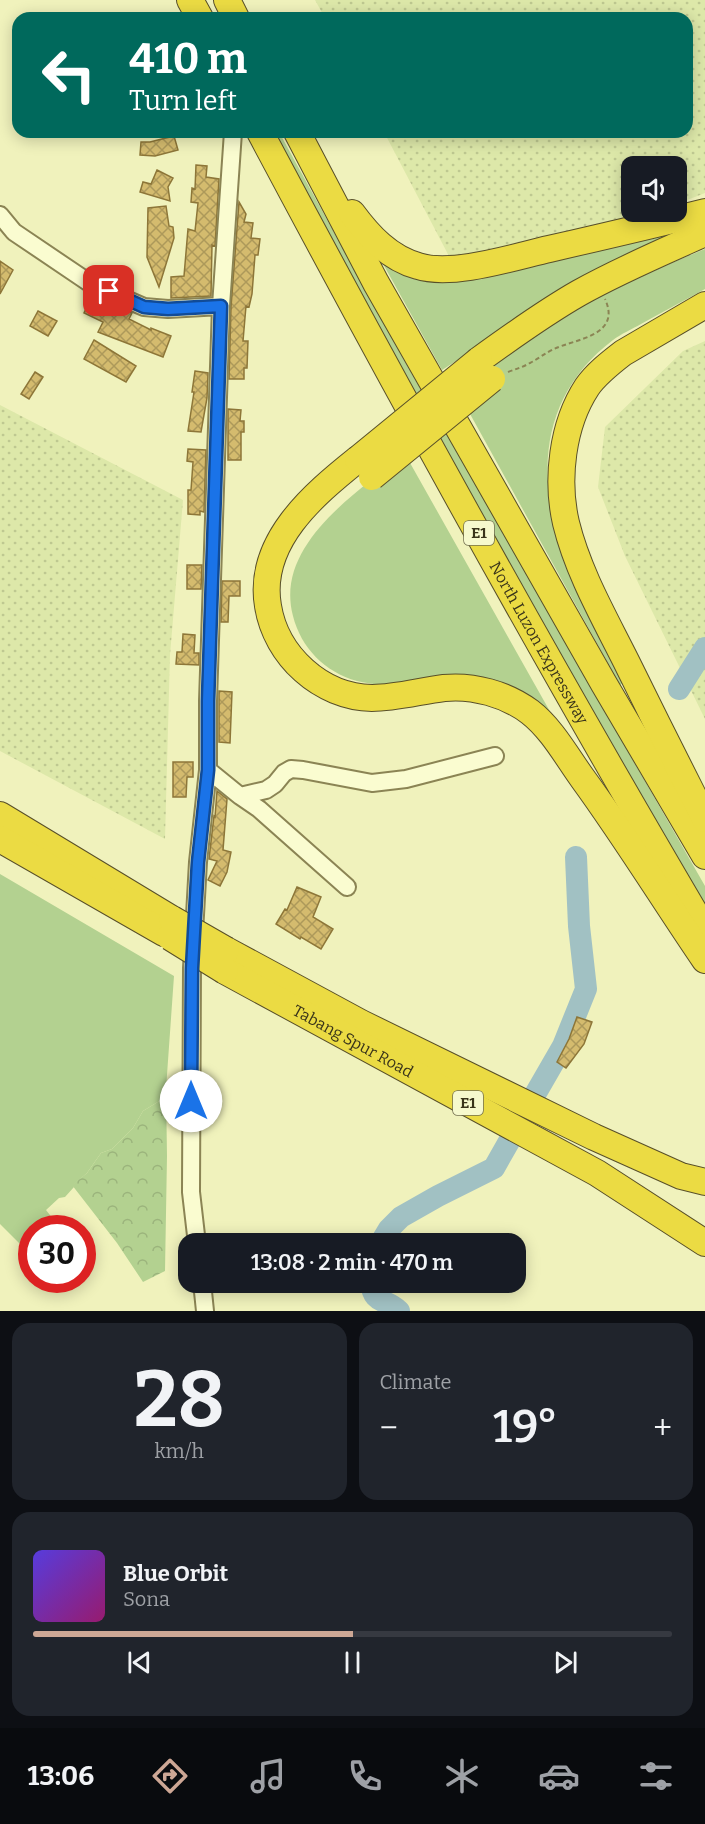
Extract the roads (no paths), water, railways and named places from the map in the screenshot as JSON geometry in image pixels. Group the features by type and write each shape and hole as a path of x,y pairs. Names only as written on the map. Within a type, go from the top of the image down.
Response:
{"highway":[{"name":"North Luzon Expressway","path":"263,138 349,300 597,747 705,930"},
{"name":"E1","path":"302,138 376,283 598,674 705,856"},
{"path":"303,138 363,227 381,246 397,257 426,268 448,270 460,268 705,212"},
{"path":"705,233 619,272 550,310 485,369 365,468 306,506 275,549 270,563 267,599 270,617 286,651 295,662 318,681 345,693 373,698 460,687 488,692 530,712 550,733 614,823 705,960"},
{"path":"705,305 623,353 588,385 568,430 562,487 566,523 588,583 705,819"},
{"name":"Tabang Spur Road","path":"0,815 225,961 597,1173 705,1244"},
{"name":"Tabang Spur Road","path":"0,839 171,928"},
{"name":"Tabang Spur Road","path":"225,961 362,1023 594,1137 681,1176 705,1182"}],"street":[{"path":"196,1233 191,1192 192,968 198,862 208,770 221,306 233,138"},
{"path":"0,214 14,232 91,284 144,307 168,309 221,306"},
{"path":"240,796 267,790 291,769 372,783 406,779 495,756"},
{"path":"208,770 259,808 347,887"},
{"path":"203,1293 205,1311"}],"waterway":[{"path":"679,689 705,648"},
{"path":"533,1098 563,1046 586,989 579,926 576,857"},
{"path":"387,1233 401,1217 494,1168 511,1138"},
{"path":"374,1293 377,1298 399,1311"}]}
